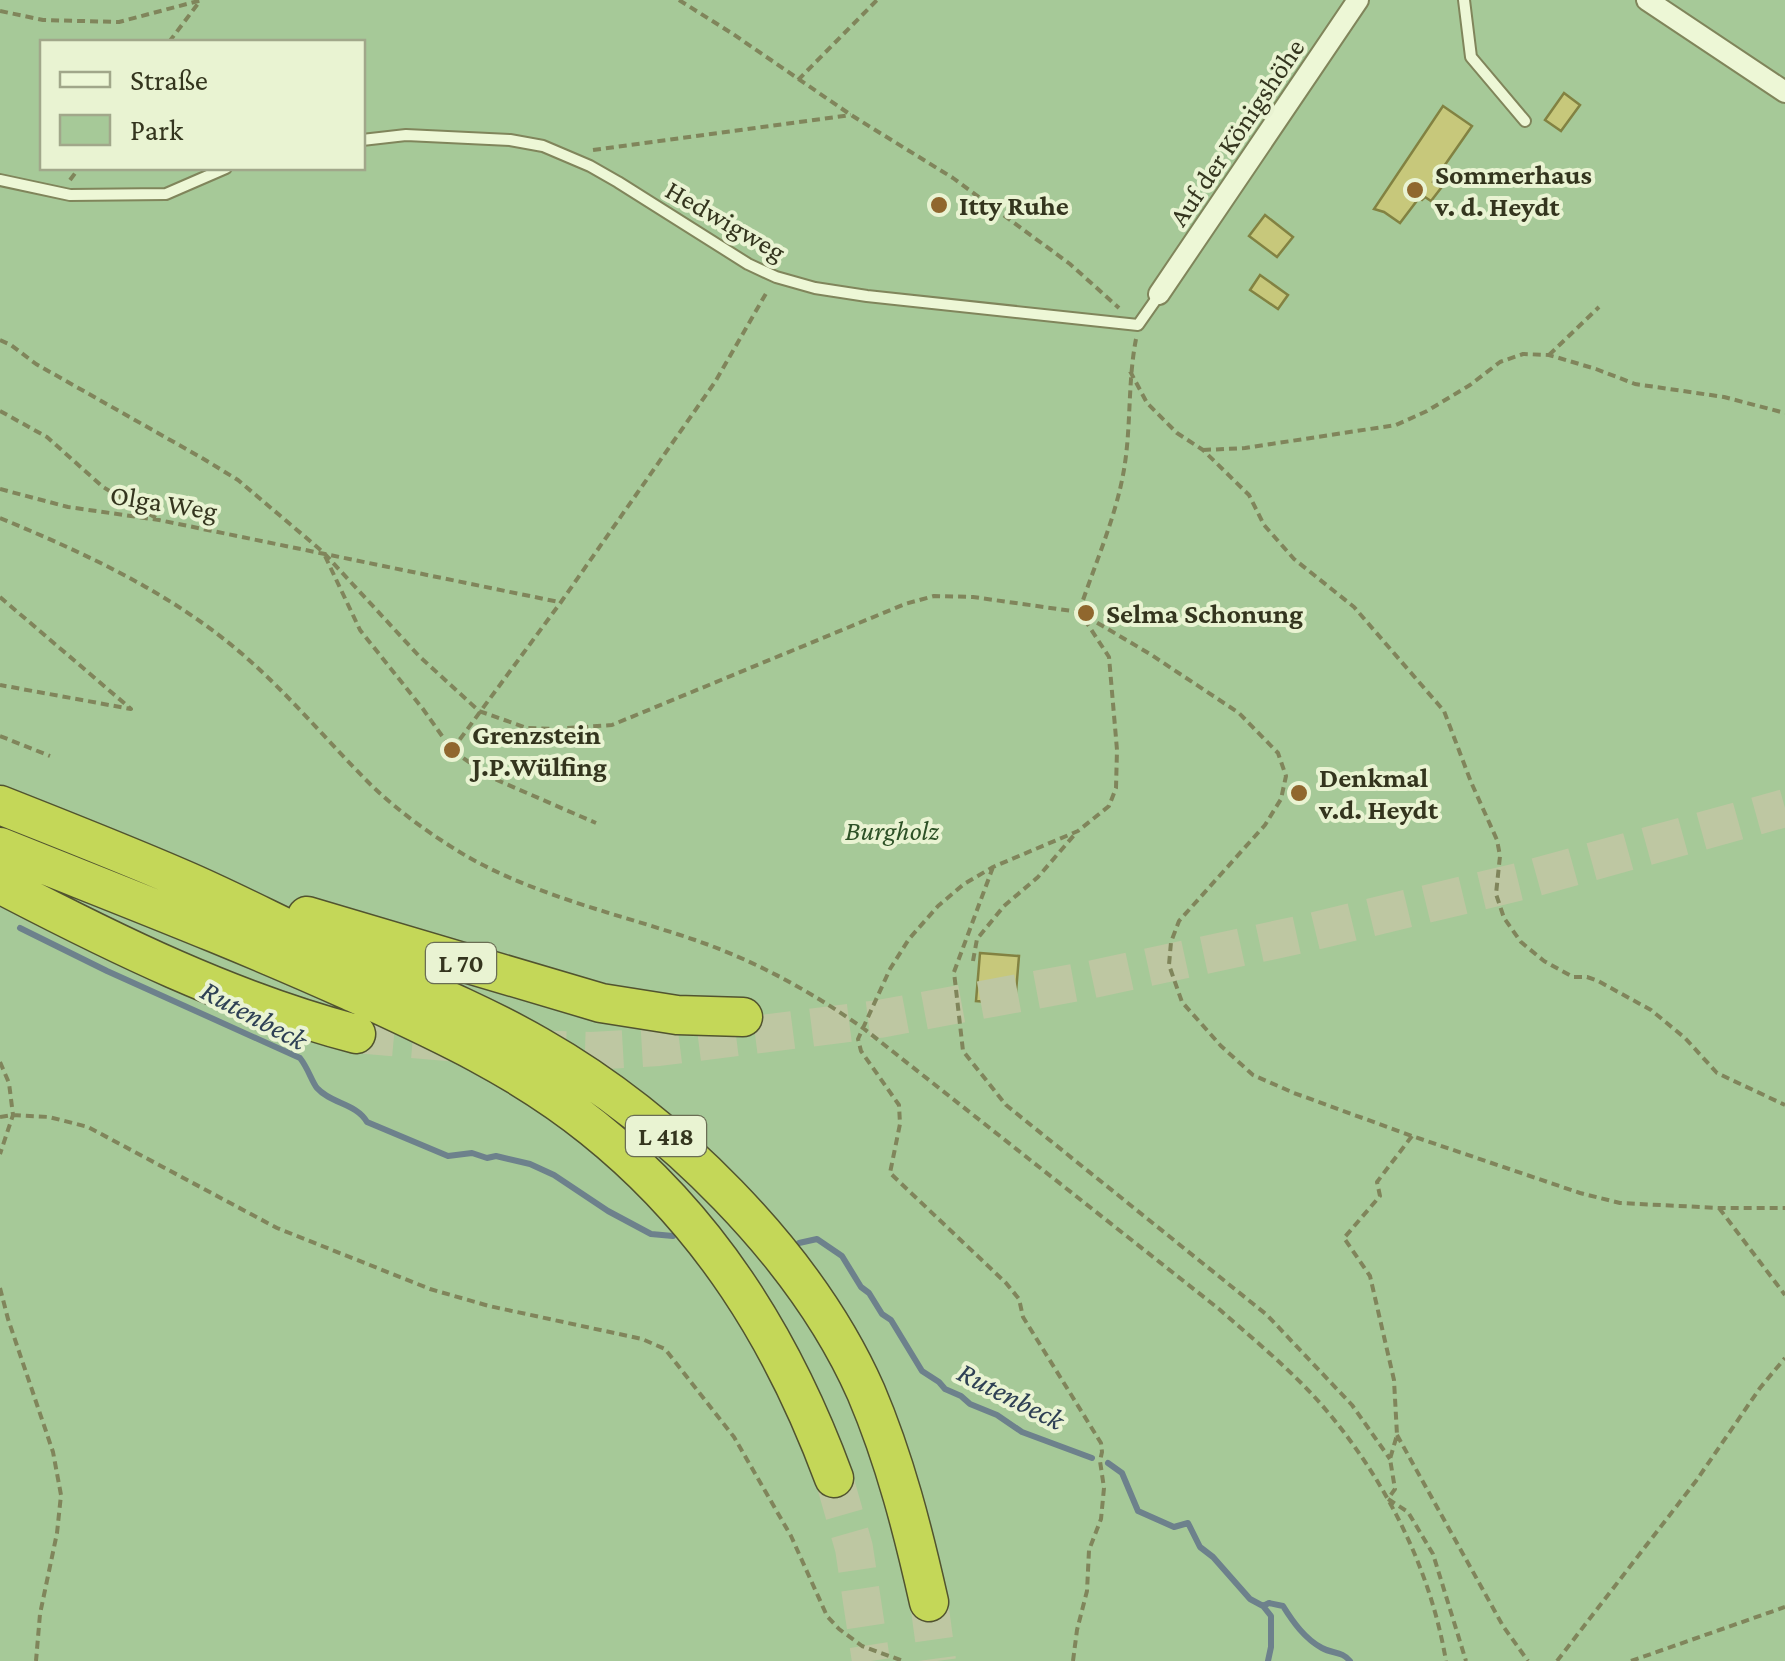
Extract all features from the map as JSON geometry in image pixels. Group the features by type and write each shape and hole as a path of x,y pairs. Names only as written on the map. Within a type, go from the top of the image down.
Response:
{"highway":[{"name":"L 418","path":"0,805 185,880 464,1006 536,1044 618,1096 691,1158 781,1258 841,1345 865,1390 886,1444 910,1516 929,1602"},
{"name":"L 418","path":"0,847 310,973 450,1036 518,1074 566,1107 662,1191 716,1253 792,1375 834,1478"},
{"name":"L 70","path":"185,880 601,1003 677,1015 743,1017"},
{"path":"0,884 87,929 234,995 356,1034"}],"street":[{"name":"Auf der Königshöhe","path":"1159,294 1358,0"},
{"path":"1648,0 1785,92"}],"lane":[{"path":"1464,0 1471,57 1525,121"},
{"name":"Hedwigweg","path":"365,140 406,135 510,140 543,146 618,182 706,239 776,277 815,288 1138,326"},
{"path":"0,180 70,194 166,194 221,170"},
{"path":"1138,326 1159,294"}],"path":[{"path":"0,11 43,20 120,22 201,0"},
{"path":"171,40 201,0"},
{"path":"678,0 953,178 1070,264 1138,326 1130,371 1125,463 1079,612"},
{"path":"798,80 877,0"},
{"path":"563,154 852,115"},
{"path":"452,750 714,382 776,277"},
{"path":"1550,355 1599,306"},
{"path":"0,340 238,480 323,552 420,656 479,711 527,728 612,725 905,604 934,596 973,597 1079,612 1238,713 1278,753 1286,776 1281,799 1265,825 1178,921 1169,965 1182,1002 1253,1075 1412,1136 1606,1200 1785,1208"},
{"path":"1203,450 1244,448 1396,426 1470,385 1500,362 1523,354 1550,355 1635,384 1724,396 1785,413"},
{"path":"1130,371 1147,403 1250,495 1264,526 1294,559 1354,607 1444,711 1498,840 1496,894 1504,918 1522,942 1572,977 1598,980 1651,1010 1685,1038 1716,1073 1785,1106"},
{"path":"0,411 47,437 103,487 159,520"},
{"name":"Olga Weg","path":"0,490 68,508 159,520 561,602"},
{"path":"0,518 138,581 182,608 249,660 374,788 409,818 467,856 525,885 755,964 823,1000 1219,1310 1320,1402 1388,1499 1428,1586 1446,1661"},
{"path":"323,552 360,630 452,750 490,776 596,823"},
{"path":"0,596 130,709 0,685"},
{"path":"973,961 978,939 1004,906 1038,876 1078,831 1109,806 1116,788 1118,750 1109,657 1079,612"},
{"path":"0,736 50,756"},
{"path":"1073,1661 1087,1591 1090,1550 1101,1519 1101,1443 1023,1317 1019,1299 890,1172 900,1124 899,1105 861,1052 858,1039 890,969 909,939 938,906 993,867 1078,831"},
{"path":"993,867 954,972 963,1051 1006,1105 1268,1315 1352,1405 1390,1459 1396,1488 1388,1499"},
{"path":"0,1062 9,1083 13,1115 0,1154"},
{"path":"0,1117 49,1117 88,1126 276,1228 430,1289 658,1344 680,1366 734,1437 791,1536 827,1616 862,1646 902,1661"},
{"path":"1390,1459 1397,1436 1394,1380 1370,1276 1344,1238 1380,1196 1377,1182 1412,1136"},
{"path":"1719,1208 1785,1294"},
{"path":"0,1288 53,1452 61,1495 40,1614 36,1661"},
{"path":"1557,1661 1785,1358"},
{"path":"1397,1436 1504,1626 1528,1661"},
{"path":"1388,1499 1408,1512 1433,1554 1466,1661"},
{"path":"1631,1661 1785,1607"}],"green space":[{"name":"Burgholz","path":"0,0 1785,0 1785,1661 0,1661"}],"building":[{"path":"1564,93 1580,105 1561,131 1545,120"},
{"path":"1443,106 1472,126 1433,182 1441,188 1431,201 1419,198 1400,223 1374,209"},
{"path":"1265,215 1293,237 1277,257 1249,236"},
{"path":"1260,275 1288,295 1278,309 1250,290"},
{"path":"980,953 1019,956 1015,1004 976,1001"}],"waterway":[{"name":"Rutenbeck","path":"20,928 300,1058 317,1088 357,1111 367,1122 448,1156 472,1153 530,1164 651,1234 673,1236"},
{"name":"Rutenbeck","path":"799,1243 817,1239 842,1256 861,1287 891,1320 922,1371 945,1389 1022,1432 1092,1458"},
{"name":"Rutenbeck","path":"1108,1463 1122,1473 1138,1511 1174,1527 1188,1523 1200,1547 1250,1599 1263,1606 1271,1616 1268,1661"},
{"path":"1263,1606 1283,1606 1310,1640 1350,1661"}],"tunnel":[{"path":"528,1049 659,1047 879,1019 1089,980 1522,881 1785,808"},
{"path":"356,1034 458,1043"},
{"path":"834,1478 854,1548 871,1661"},
{"path":"929,1602 937,1661"}],"place":[{"name":"Sommerhaus v. d. Heydt","path":"1415,190"},
{"name":"Itty Ruhe","path":"939,205"},
{"name":"Selma Schonung","path":"1086,613"},
{"name":"Grenzstein J.P.Wülfing","path":"452,750"},
{"name":"Denkmal v.d. Heydt","path":"1299,793"}]}
